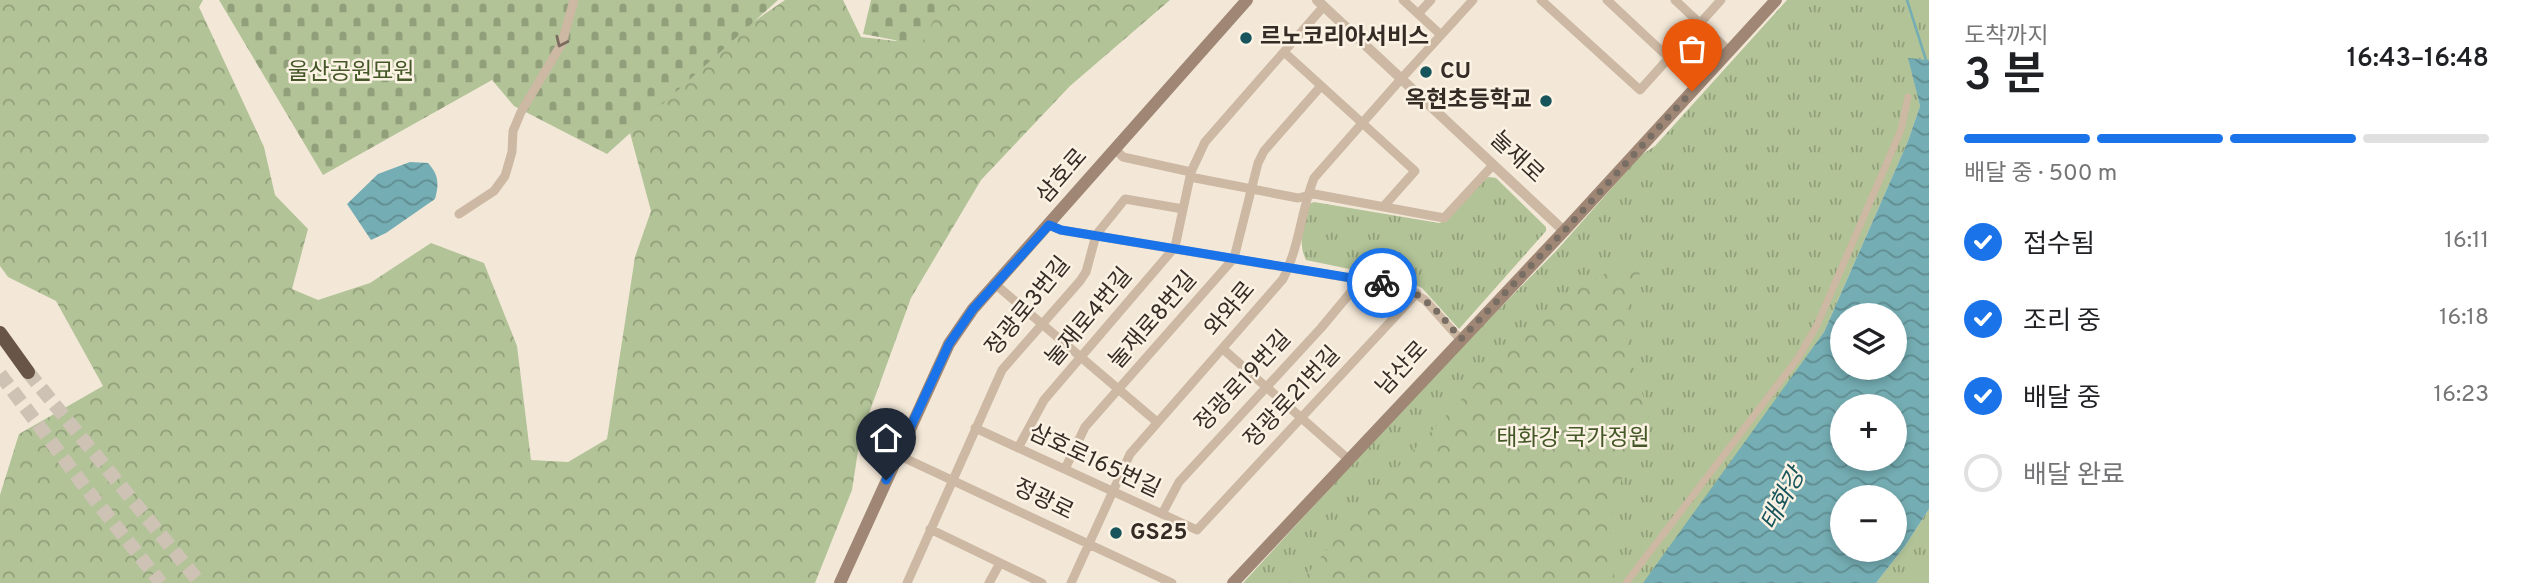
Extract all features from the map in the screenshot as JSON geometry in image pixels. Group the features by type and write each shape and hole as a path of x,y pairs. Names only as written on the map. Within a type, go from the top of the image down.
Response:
{"highway":[{"path":"0,333 28,372"}],"main road":[{"name":"삼호로","path":"840,583 949,344 973,309 1247,0"},
{"name":"남산로","path":"1233,583 1564,231 1776,0"}],"street":[{"path":"459,214 494,191 505,176 512,152 513,131 562,43 574,0"},
{"path":"1403,0 1441,35"},
{"path":"1418,14 1431,0"},
{"name":"와와로","path":"1070,583 1130,454 1283,279 1289,267 1307,195 1317,174 1473,0"},
{"path":"1541,0 1640,90 1721,0"},
{"path":"1607,0 1669,58"},
{"path":"1675,0 1728,50"},
{"name":"눌재로4번길","path":"1018,448 1044,400 1175,247 1190,175 1205,142 1284,52 1320,3"},
{"name":"눌재로","path":"1320,3 1564,231"},
{"path":"1284,52 1415,171 1383,207"},
{"name":"눌재로8번길","path":"1065,470 1086,427 1234,258 1258,163 1321,86"},
{"path":"1626,583 1798,358 1817,325 1901,130 1908,97"},
{"path":"1115,149 1123,157 1190,175 1298,198 1314,194 1444,218 1493,166"},
{"path":"1096,235 1125,198 1183,209"},
{"path":"1049,225 1061,230 1404,287 1417,293 1439,313 1461,339"},
{"name":"정광로3번길","path":"907,583 1002,370 1086,272 1096,235"},
{"name":"정광로19번길","path":"1162,514 1179,482 1361,281"},
{"path":"995,284 1157,422"},
{"name":"정광로21번길","path":"1197,530 1417,293"},
{"path":"1223,349 1348,459"},
{"name":"삼호로165번길","path":"975,428 1197,530"},
{"name":"정광로","path":"898,455 1172,583"},
{"path":"930,529 1042,583"},
{"path":"989,583 1000,563"}],"green space":[{"path":"0,0 203,0 199,7 264,147 275,195 308,229 292,289 318,300 370,283 431,243 484,263 517,346 531,460 568,462 607,439 635,257 651,211 630,133 734,35 785,0 843,0 861,37 896,41 940,0 1170,0 1070,86 981,180 911,298 860,438 852,490 815,583 0,583 0,495 19,434 103,386 56,301 8,277 0,266"},
{"name":"울산공원묘원","path":"219,0 778,0 607,154 514,106 492,80 323,175"},
{"path":"871,0 944,0 921,45 863,34"},
{"name":"태화강 국가정원","path":"1787,0 1929,0 1929,60 1909,59 1920,106 1908,141 1837,303 1830,303 1830,318 1824,332 1732,464 1644,583 1243,583 1430,379 1557,250 1641,155 1655,146"},
{"path":"1496,178 1546,227 1546,231 1459,329 1422,288 1407,281 1306,260 1302,240 1309,204 1314,202 1439,223 1446,221 1484,179"},
{"path":"1619,266 1636,268 1640,273 1626,312 1627,342 1650,414 1635,444 1618,490 1610,539 1614,583 1300,583 1366,501 1539,316 1584,285"},
{"path":"1929,509 1929,583 1876,583 1892,562 1907,562 1907,543"}],"water":[{"name":"태화강","path":"1908,58 1929,60 1929,509 1907,543 1907,485 1830,485 1830,562 1892,562 1876,583 1643,583 1824,332 1830,318 1830,380 1907,380 1907,303 1837,303 1908,141 1920,106"},
{"path":"410,162 428,163 432,167 437,180 435,199 386,233 371,240 347,204 378,174"}],"waterway":[{"path":"1907,0 1926,60"}],"tunnel":[{"path":"28,372 200,583"},
{"path":"0,374 161,583"}],"way so far":[{"path":"1382,283 1404,287 1417,293 1461,339 1692,91"}],"place":[{"name":"르노코리아서비스","path":"1246,38"},
{"name":"CU","path":"1426,72"},
{"name":"옥현초등학교","path":"1546,101"},
{"name":"GS25","path":"1116,533"}],"route":[{"path":"886,480 949,344 973,309 1049,225 1061,230 1382,283"}]}
